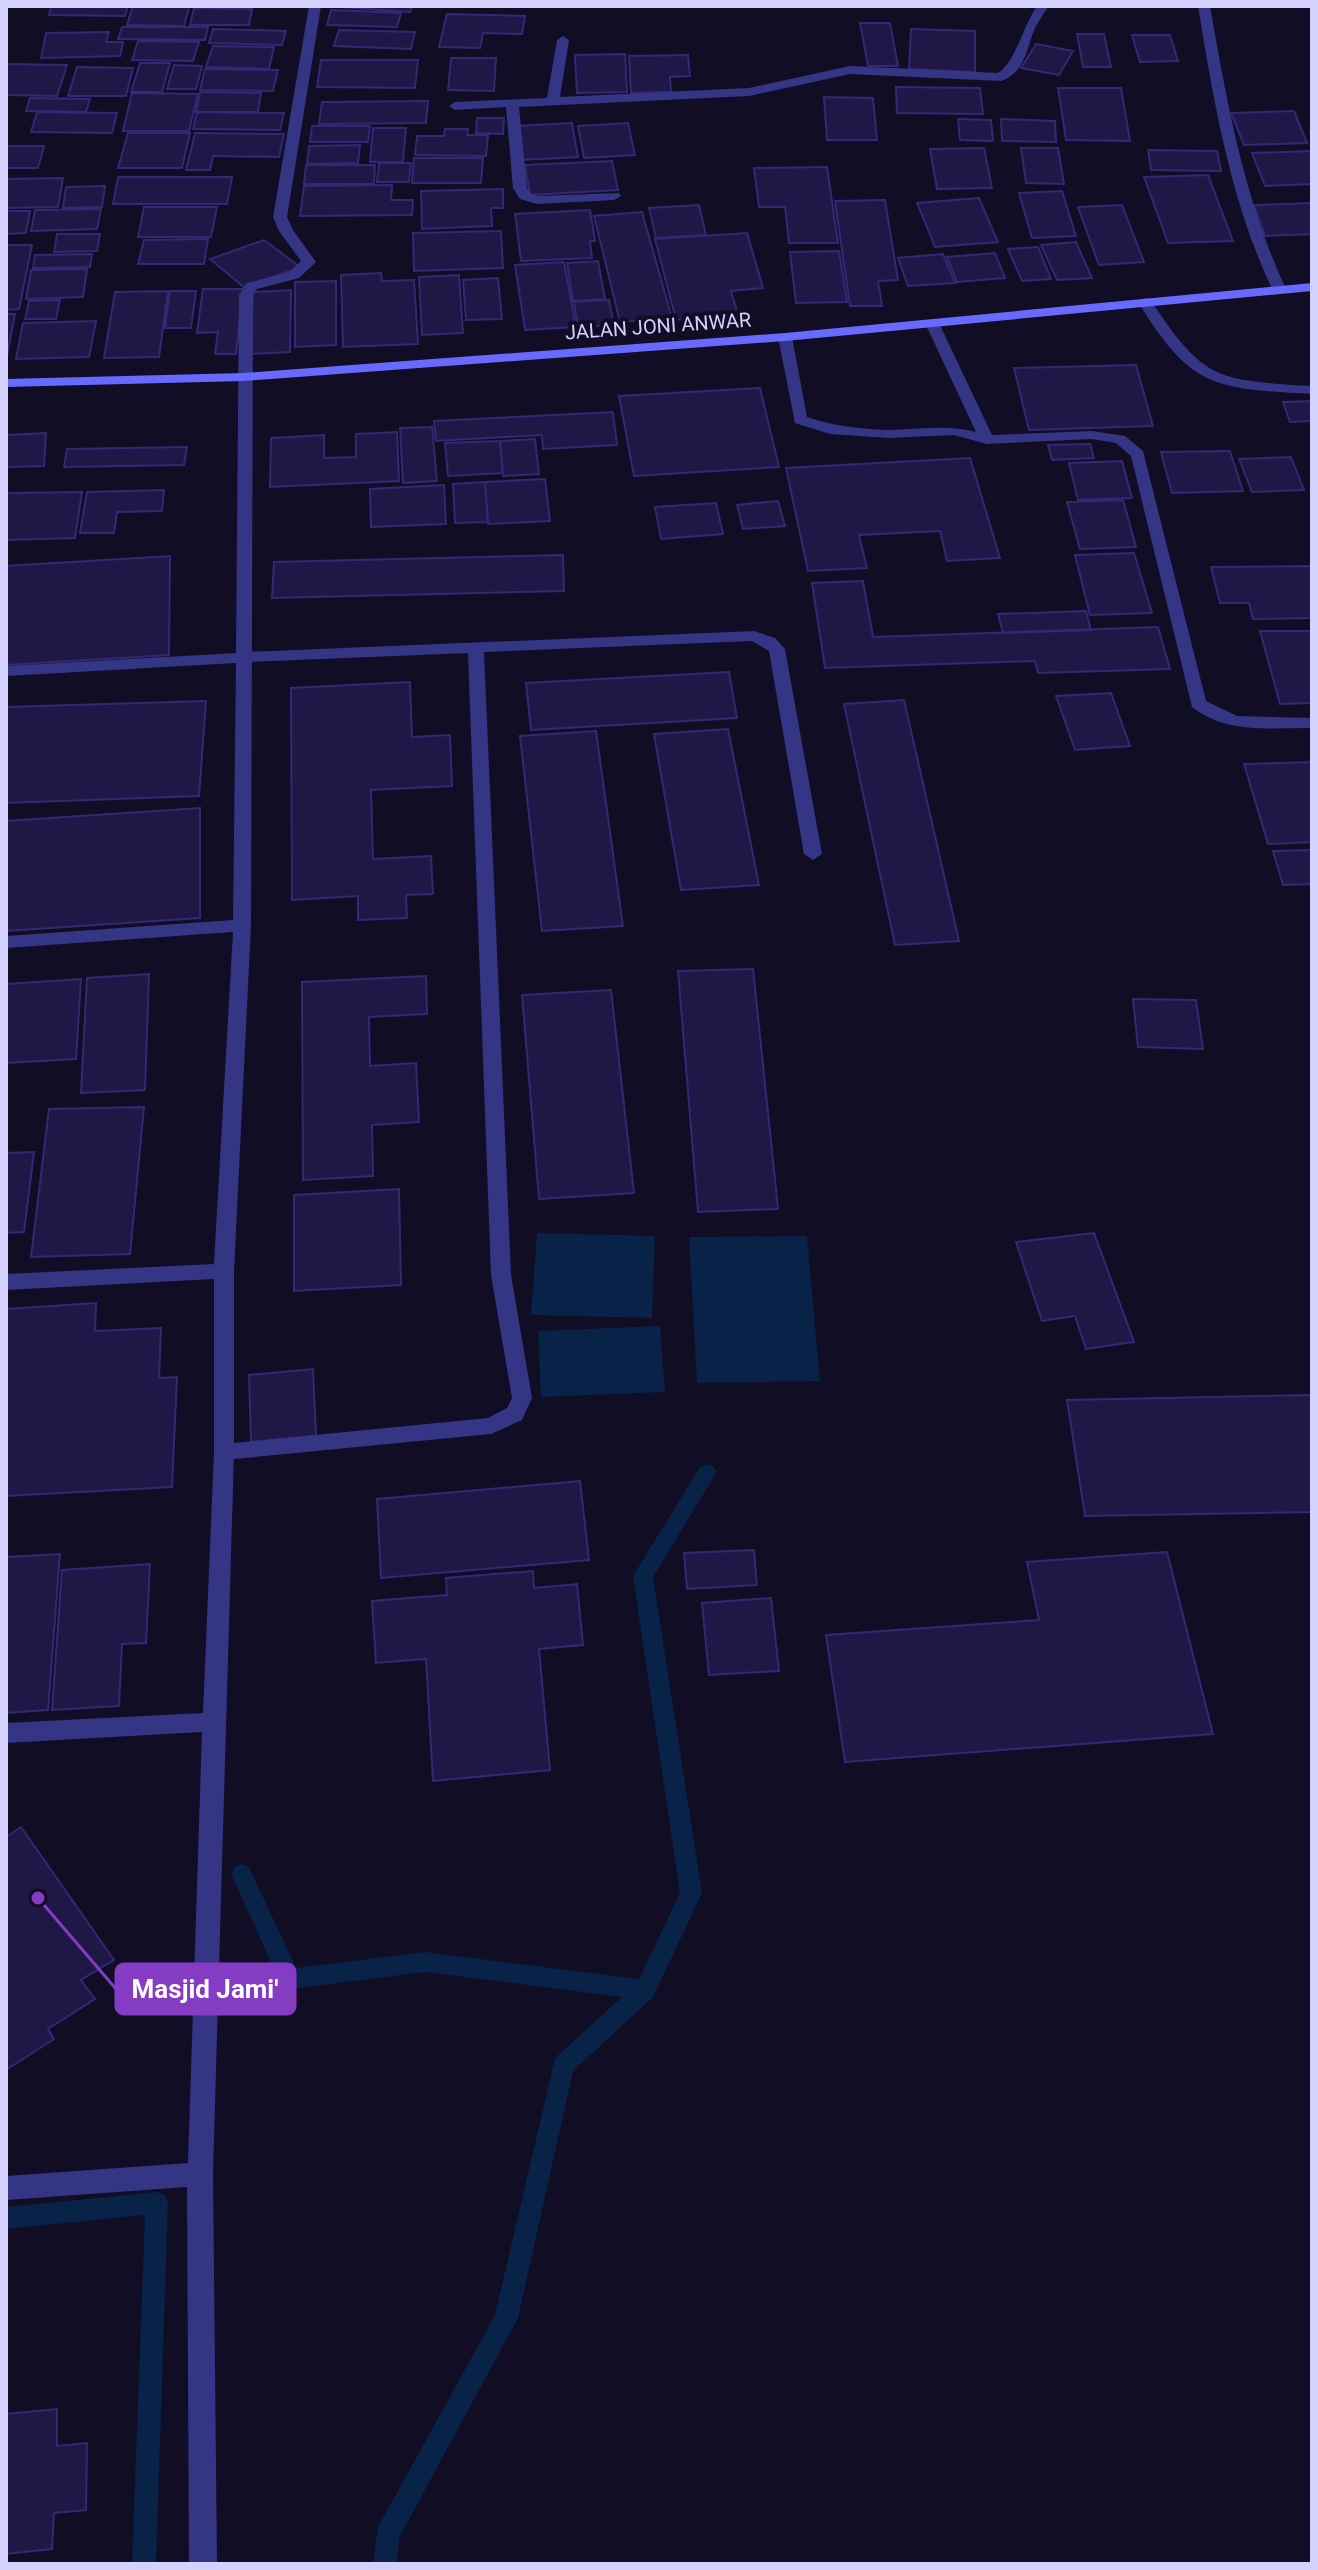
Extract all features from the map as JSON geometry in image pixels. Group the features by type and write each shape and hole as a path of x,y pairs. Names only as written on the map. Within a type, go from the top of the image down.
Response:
{"main road":[{"name":"JALAN JONI ANWAR","path":"6,383 244,377 785,337 1312,287"}],"street":[{"path":"203,2564 200,2174 224,1452 224,1271 242,925 246,657 244,377 248,290 256,284 294,275 309,262 286,231 280,217 315,6"},
{"path":"455,106 749,92 850,70 1001,77 1011,72 1021,59 1028,29 1043,6"},
{"path":"1204,6 1224,120 1260,253 1279,289"},
{"path":"553,101 563,40"},
{"path":"512,104 520,188 525,196 537,200 614,196"},
{"path":"1145,302 1178,353 1196,369 1217,380 1312,390"},
{"path":"932,323 987,440"},
{"path":"785,337 800,420 830,430 888,434 955,431 987,440 1092,435 1120,439 1138,454 1198,703 1211,716 1236,722 1312,723"},
{"path":"6,671 246,657 754,636 777,649 813,854"},
{"path":"224,1452 491,1426 515,1414 522,1398 501,1275 476,647"},
{"path":"6,942 242,925"},
{"path":"6,1282 224,1271"},
{"path":"6,1733 214,1722"},
{"path":"6,2188 200,2174"}],"water":[{"path":"537,1233 655,1236 652,1318 531,1315"},
{"path":"807,1236 820,1381 697,1383 689,1237"},
{"path":"660,1326 665,1392 541,1397 538,1331"}],"building":[{"path":"51,6 128,6 125,16 49,15"},
{"path":"133,6 189,7 184,26 127,25"},
{"path":"325,6 412,6 410,12"},
{"path":"194,8 252,9 249,25 190,25"},
{"path":"331,10 401,13 397,27 327,25"},
{"path":"447,14 525,16 522,34 483,33 480,48 439,47"},
{"path":"860,23 890,23 898,66 868,66"},
{"path":"122,27 208,27 205,40 118,39"},
{"path":"213,29 286,31 282,45 209,43"},
{"path":"911,29 975,31 975,72 909,69"},
{"path":"339,30 415,32 411,49 334,46"},
{"path":"109,32 106,42 123,42 120,56 41,58 46,33"},
{"path":"1077,34 1104,34 1111,67 1083,67"},
{"path":"1132,35 1170,35 1178,61 1140,62"},
{"path":"138,41 199,42 193,61 132,60"},
{"path":"1036,44 1073,51 1059,75 1021,68"},
{"path":"213,46 274,47 269,69 206,67"},
{"path":"625,54 627,92 577,93 575,55"},
{"path":"688,55 690,76 670,77 671,92 631,93 629,56"},
{"path":"451,58 496,58 494,91 448,90"},
{"path":"321,60 418,60 415,88 317,87"},
{"path":"140,63 170,63 162,92 131,92"},
{"path":"6,64 67,65 57,96 6,95"},
{"path":"174,65 202,66 196,89 167,89"},
{"path":"77,67 133,68 126,96 68,96"},
{"path":"205,69 278,70 273,91 200,90"},
{"path":"896,87 980,88 983,114 897,113"},
{"path":"1058,88 1121,88 1130,141 1066,140"},
{"path":"200,92 261,93 258,112 196,112"},
{"path":"132,93 198,94 189,131 123,131"},
{"path":"824,97 873,98 877,140 827,140"},
{"path":"30,98 90,99 86,112 26,111"},
{"path":"428,101 426,123 319,124 322,102"},
{"path":"1294,111 1307,143 1244,145 1231,113"},
{"path":"37,112 117,113 112,133 31,132"},
{"path":"197,112 284,113 280,130 193,129"},
{"path":"477,118 504,118 503,134 476,133"},
{"path":"958,119 991,120 993,141 960,140"},
{"path":"1001,119 1055,121 1056,142 1002,141"},
{"path":"572,123 578,157 522,160 517,126"},
{"path":"628,123 635,155 584,158 578,126"},
{"path":"312,126 370,126 368,142 310,142"},
{"path":"373,128 406,128 403,162 370,162"},
{"path":"445,129 468,129 467,135 488,135 486,156 415,155 417,136 444,136"},
{"path":"128,133 190,133 182,168 118,168"},
{"path":"195,133 284,134 279,157 213,156 210,170 186,170"},
{"path":"360,145 358,163 307,164 309,146"},
{"path":"6,146 44,146 38,168 6,168"},
{"path":"984,148 992,188 937,189 930,149"},
{"path":"1021,148 1058,148 1064,184 1026,183"},
{"path":"1148,150 1217,151 1221,171 1151,170"},
{"path":"1312,151 1312,184 1265,186 1252,153"},
{"path":"414,158 483,158 481,183 412,183"},
{"path":"612,161 618,190 530,195 525,165"},
{"path":"379,163 411,163 409,182 377,182"},
{"path":"306,165 375,165 374,184 304,184"},
{"path":"827,167 838,243 789,243 785,207 759,207 754,168"},
{"path":"1208,175 1233,241 1168,243 1144,177"},
{"path":"118,177 232,177 227,204 113,204"},
{"path":"63,178 58,207 6,208 6,179"},
{"path":"392,185 391,200 413,200 412,215 300,216 304,186"},
{"path":"105,186 102,207 63,208 66,187"},
{"path":"503,189 503,208 491,208 492,226 422,229 421,191"},
{"path":"1062,191 1076,236 1032,238 1019,193"},
{"path":"979,198 998,242 935,247 917,203"},
{"path":"885,200 898,280 878,281 882,306 850,306 835,201"},
{"path":"1312,203 1312,234 1265,236 1254,205"},
{"path":"699,205 706,235 656,238 649,208"},
{"path":"1122,205 1144,262 1099,265 1078,207"},
{"path":"144,207 217,207 211,237 138,237"},
{"path":"101,209 97,229 31,231 35,210"},
{"path":"590,210 595,241 590,241 592,258 521,261 515,214"},
{"path":"6,211 30,211 26,233 6,234"},
{"path":"642,212 672,318 620,322 594,216"},
{"path":"501,231 503,268 414,271 413,233"},
{"path":"747,233 763,288 731,291 738,315 676,320 655,239"},
{"path":"57,234 100,234 97,251 54,252"},
{"path":"208,239 204,264 138,264 144,240"},
{"path":"264,240 300,267 245,288 210,259"},
{"path":"1076,242 1092,278 1057,280 1041,245"},
{"path":"6,245 32,245 19,309 6,310"},
{"path":"1038,247 1051,279 1022,281 1008,249"},
{"path":"839,251 847,302 796,303 790,252"},
{"path":"995,253 1005,278 957,282 947,257"},
{"path":"92,254 90,267 33,268 35,255"},
{"path":"943,254 955,283 908,286 898,258"},
{"path":"598,261 605,299 573,301 567,263"},
{"path":"564,262 576,327 525,330 515,265"},
{"path":"87,269 83,297 26,299 31,270"},
{"path":"381,273 382,281 414,280 418,344 343,347 341,275"},
{"path":"459,275 463,333 422,335 419,277"},
{"path":"498,278 502,319 466,320 463,280"},
{"path":"336,281 336,345 295,347 295,282"},
{"path":"203,289 243,289 236,354 215,354 218,332 197,333"},
{"path":"291,290 290,352 251,354 253,292"},
{"path":"168,291 159,357 104,358 115,292"},
{"path":"170,291 196,291 191,328 165,328"},
{"path":"60,300 56,319 25,319 29,301"},
{"path":"609,300 614,325 578,327 574,302"},
{"path":"6,314 15,314 6,361"},
{"path":"96,321 89,357 16,359 23,323"},
{"path":"1136,365 1153,426 1029,430 1014,368"},
{"path":"760,388 779,467 634,476 619,396"},
{"path":"1312,401 1312,421 1290,422 1283,402"},
{"path":"613,412 617,445 543,449 542,435 436,441 434,421"},
{"path":"432,427 437,481 403,483 400,428"},
{"path":"397,432 399,481 270,487 271,438 324,435 324,458 356,457 356,434"},
{"path":"46,433 44,466 6,467 6,435"},
{"path":"535,439 539,474 503,476 500,441"},
{"path":"500,441 503,473 448,476 445,443"},
{"path":"1090,444 1094,458 1052,460 1048,445"},
{"path":"187,447 184,465 64,467 67,449"},
{"path":"1230,451 1243,491 1172,493 1161,452"},
{"path":"1291,457 1304,490 1252,492 1239,459"},
{"path":"970,458 1000,558 947,561 940,531 859,535 867,568 808,571 786,468"},
{"path":"1122,461 1132,498 1078,500 1069,463"},
{"path":"545,479 550,521 488,524 485,482"},
{"path":"485,482 488,522 455,523 453,484"},
{"path":"444,485 446,524 371,527 370,489"},
{"path":"164,490 162,511 117,512 114,533 80,533 87,492"},
{"path":"82,492 75,538 6,540 6,493"},
{"path":"1123,500 1136,547 1080,549 1067,502"},
{"path":"778,501 785,526 743,529 737,505"},
{"path":"716,503 723,534 661,539 655,507"},
{"path":"1134,553 1152,613 1090,615 1075,555"},
{"path":"563,555 564,591 272,598 274,562"},
{"path":"170,556 169,655 6,665 6,566"},
{"path":"1312,566 1312,618 1253,619 1249,603 1220,603 1211,567"},
{"path":"863,581 873,637 1158,627 1170,669 1038,673 1035,661 825,668 812,583"},
{"path":"1086,611 1091,630 1003,633 998,614"},
{"path":"1260,631 1312,631 1312,703 1280,704"},
{"path":"729,672 737,718 531,730 526,683"},
{"path":"410,682 412,737 450,735 452,786 371,790 373,859 431,856 433,894 406,895 407,918 358,920 358,896 292,900 291,688"},
{"path":"1111,693 1130,746 1075,750 1056,696"},
{"path":"904,700 959,941 895,945 844,704"},
{"path":"206,701 199,796 6,803 6,707"},
{"path":"728,729 759,885 681,890 654,734"},
{"path":"596,731 623,926 542,931 520,736"},
{"path":"1312,762 1312,842 1268,844 1244,764"},
{"path":"200,808 200,918 6,931 6,821"},
{"path":"1312,850 1312,884 1283,885 1273,851"},
{"path":"753,969 778,1209 698,1212 678,971"},
{"path":"149,974 145,1090 81,1093 87,978"},
{"path":"426,976 427,1014 369,1017 370,1066 416,1063 419,1122 372,1125 373,1176 303,1180 302,982"},
{"path":"81,979 76,1059 6,1063 6,984"},
{"path":"611,990 634,1193 539,1199 522,995"},
{"path":"1133,999 1196,1000 1203,1049 1138,1047"},
{"path":"144,1107 130,1254 31,1257 49,1109"},
{"path":"34,1152 24,1232 6,1233 6,1153"},
{"path":"399,1189 401,1285 294,1291 294,1195"},
{"path":"1094,1233 1134,1342 1086,1349 1075,1316 1042,1321 1016,1242"},
{"path":"96,1303 95,1331 161,1328 159,1378 177,1377 172,1487 6,1496 6,1309"},
{"path":"313,1369 316,1436 251,1442 249,1375"},
{"path":"1312,1395 1312,1512 1085,1516 1067,1400"},
{"path":"580,1481 589,1560 381,1578 377,1499"},
{"path":"754,1550 757,1585 687,1589 684,1553"},
{"path":"1167,1552 1213,1734 845,1762 826,1635 1039,1620 1027,1562"},
{"path":"60,1554 48,1710 6,1713 7,1557"},
{"path":"150,1564 146,1643 122,1644 119,1706 52,1710 62,1570"},
{"path":"533,1571 534,1588 577,1584 583,1645 539,1649 550,1770 433,1781 426,1659 376,1663 372,1601 447,1595 446,1578"},
{"path":"771,1598 779,1671 709,1675 702,1603"},
{"path":"21,1827 114,1960 81,1980 95,1999 48,2029 54,2039 6,2070 6,1837"},
{"path":"57,2409 57,2446 87,2443 86,2510 54,2513 52,2549 6,2554 6,2414"}],"waterway":[{"path":"645,1990 691,1893 643,1576 707,1472"},
{"path":"242,1874 290,1979 425,1962 645,1990"},
{"path":"385,2564 387,2536 506,2318 563,2065 645,1990"},
{"path":"6,2218 157,2203 144,2564"}],"place":[{"name":"Masjid Jami'","path":"38,1898"}]}
